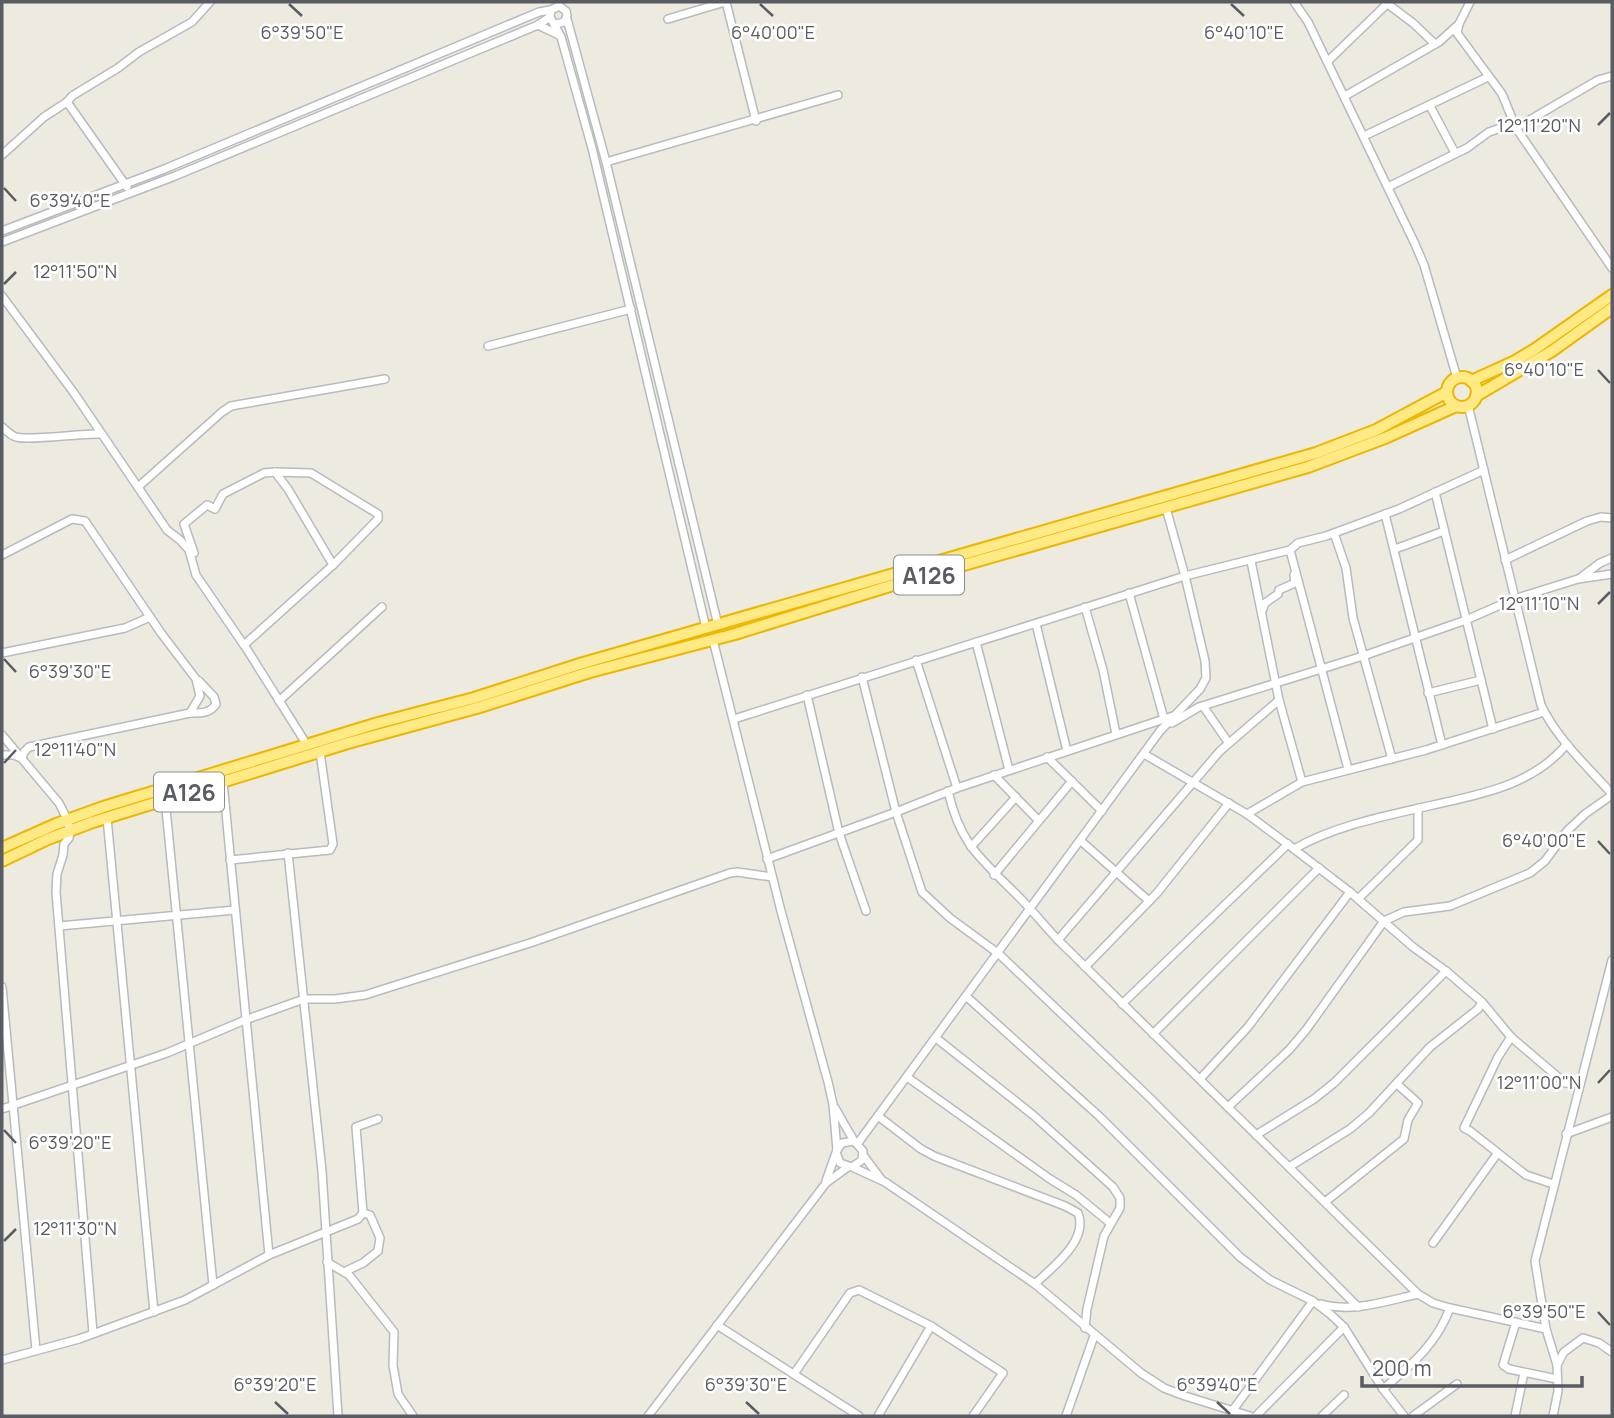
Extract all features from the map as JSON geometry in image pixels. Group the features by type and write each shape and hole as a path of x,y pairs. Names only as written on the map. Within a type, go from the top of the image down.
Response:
{"highway":[{"path":"1471,381 1535,349 1612,295"},
{"path":"1468,405 1476,396 1552,351 1612,307"},
{"path":"1457,378 1463,377 1471,381 1476,387 1476,396"},
{"name":"A126","path":"396,725 706,628 1316,453 1376,430 1447,392 1449,384 1457,378"},
{"path":"1447,392 1449,400 1456,406"},
{"name":"A126","path":"2,848 307,745 480,708 590,672 713,640 890,586 1335,458 1456,406 1468,405"},
{"name":"A126","path":"2,862 69,825 107,818 320,752 379,729"}],"street":[{"path":"2,155 72,96 139,52 192,22 209,2"},
{"path":"668,19 726,2 756,121"},
{"path":"1294,2 1308,22 1328,61 1424,265 1457,378"},
{"path":"1328,61 1387,2 1435,44"},
{"path":"1470,2 1457,33 1503,94 1516,128 1612,268"},
{"path":"554,8 556,24 575,78 706,628"},
{"path":"2,242 130,193 538,25 554,8"},
{"path":"2,231 126,184 539,12 554,8 566,10 606,162 718,625"},
{"path":"556,24 567,19"},
{"path":"1345,96 1435,44 1459,24"},
{"path":"538,25 561,37"},
{"path":"1388,187 1467,148 1489,132 1503,127 1516,128 1598,80 1612,76"},
{"path":"1364,136 1488,77"},
{"path":"606,162 756,121 838,95"},
{"path":"67,102 130,193"},
{"path":"1430,106 1455,152"},
{"path":"2,296 102,434 167,530 189,550 197,575 307,745"},
{"path":"488,346 631,309"},
{"path":"138,487 231,407 386,379"},
{"path":"1228,1107 1289,1050 1306,1030 1384,921 1404,912 1450,906 1530,873 1545,861 1567,831 1612,795 1567,744 1544,712 1468,405"},
{"path":"2,427 16,437 25,439 102,434"},
{"path":"734,719 1129,593 1290,550 1298,543 1335,533 1385,514 1483,470"},
{"path":"275,472 333,565"},
{"path":"197,575 196,562 184,524 207,505 215,509 223,494 264,473 311,473 377,512 378,519 333,565 244,645"},
{"path":"1435,492 1493,729"},
{"path":"648,1416 826,1183 842,1143 856,1142 878,1116 1160,731 1200,689 1206,678 1205,661 1166,508"},
{"path":"1385,514 1442,745"},
{"path":"1505,560 1587,521 1601,517 1612,518"},
{"path":"2,555 72,519 85,521 150,617 196,679 214,697 216,704 213,709 204,713 190,713 29,747 22,758"},
{"path":"1395,549 1444,531"},
{"path":"1335,533 1346,568 1353,618 1392,759"},
{"path":"1262,615 1265,603 1278,594 1279,590 1296,583 1290,550"},
{"path":"1290,550 1348,769"},
{"path":"1579,578 1612,558"},
{"path":"1251,561 1279,699 1302,782"},
{"path":"1160,731 1203,706 1363,656 1466,620 1514,599 1579,578 1612,574"},
{"path":"1129,593 1164,719"},
{"path":"279,701 382,607"},
{"path":"1085,607 1103,670 1116,734"},
{"path":"2,653 125,628 150,617"},
{"path":"1036,624 1067,751"},
{"path":"713,640 767,859 833,1104 833,1126 841,1163 885,1182 1035,1284 1094,1336 1164,1388 1250,1416"},
{"path":"976,642 1009,770"},
{"path":"916,660 957,788"},
{"path":"862,677 896,813 922,892 950,918 999,954 1150,1098 1358,1307"},
{"path":"190,713 200,696 196,679"},
{"path":"1428,693 1481,680"},
{"path":"807,695 839,833 866,911"},
{"path":"1058,940 1228,742 1279,699"},
{"path":"1203,706 1228,742"},
{"path":"1247,814 1302,782 1442,745 1544,712"},
{"path":"767,859 896,813 948,791 1176,715"},
{"path":"2,735 59,803 69,825 69,838 64,844 56,892 93,1333"},
{"path":"1122,1004 1291,846 1353,825 1510,785 1556,757 1567,744"},
{"path":"230,860 330,850 333,844 320,752"},
{"path":"1144,754 1247,814 1291,846 1482,1002 1511,1037 1564,1083 1580,1084"},
{"path":"2,755 22,758"},
{"path":"1047,757 1102,811"},
{"path":"994,775 1038,820"},
{"path":"994,875 1072,781"},
{"path":"223,782 269,1255"},
{"path":"948,791 960,828 971,847 994,875 1018,895 1058,940 1122,1004 1418,1294 1433,1303 1450,1308 1546,1328"},
{"path":"971,847 1016,797"},
{"path":"165,799 213,1285"},
{"path":"1085,967 1149,901 1229,803"},
{"path":"1358,899 1418,840 1418,808"},
{"path":"107,818 154,1312"},
{"path":"1081,841 1149,901"},
{"path":"288,853 322,1171 338,1416"},
{"path":"1153,1034 1319,868"},
{"path":"2,1109 189,1045 245,1020 304,999 365,995 530,943 730,873 772,877"},
{"path":"1200,1079 1248,1027 1350,892"},
{"path":"59,926 235,910"},
{"path":"1553,1416 1558,1391 1557,1365 1546,1328 1535,1261 1612,960"},
{"path":"1256,1135 1314,1099 1334,1083 1446,971"},
{"path":"2,987 36,1350"},
{"path":"967,997 1098,1116 1240,1257 1270,1280 1313,1301 1334,1307 1358,1307 1418,1294"},
{"path":"1289,1167 1350,1129 1370,1113 1430,1047 1478,1009 1482,1002"},
{"path":"1511,1037 1498,1057 1464,1128 1526,1175 1553,1184"},
{"path":"936,1038 1033,1115 1113,1187 1121,1198 1120,1208 1104,1236 1085,1328"},
{"path":"907,1077 1076,1195 1111,1223"},
{"path":"1325,1202 1404,1139 1408,1120 1418,1104 1417,1100 1396,1084"},
{"path":"833,1104 863,1155 885,1182"},
{"path":"878,1116 934,1156 1078,1213 1080,1230 1073,1244 1035,1284"},
{"path":"1566,1134 1612,1117"},
{"path":"2,1360 93,1333 185,1300 269,1255 358,1219 363,1213 356,1127 378,1119"},
{"path":"1433,1242 1497,1154"},
{"path":"826,1183 859,1163 863,1155"},
{"path":"344,1272 363,1263 378,1251 380,1238 370,1215 363,1213"},
{"path":"327,1262 344,1272 394,1332 393,1365 398,1394 413,1416"},
{"path":"794,1374 850,1293 859,1290 931,1326 1003,1373 973,1416"},
{"path":"1313,1301 1344,1327 1383,1389 1404,1416"},
{"path":"1233,1410 1313,1301"},
{"path":"1383,1389 1425,1352 1446,1320 1450,1308"},
{"path":"1516,1322 1502,1363 1509,1369 1557,1378"},
{"path":"717,1325 859,1416"},
{"path":"877,1416 931,1326"},
{"path":"1256,1416 1344,1327"},
{"path":"1066,1416 1094,1336"},
{"path":"1557,1365 1564,1352 1583,1338 1599,1343 1612,1352"},
{"path":"1515,1416 1524,1373"},
{"path":"1413,1416 1457,1384"},
{"path":"1322,1416 1344,1395"}]}
